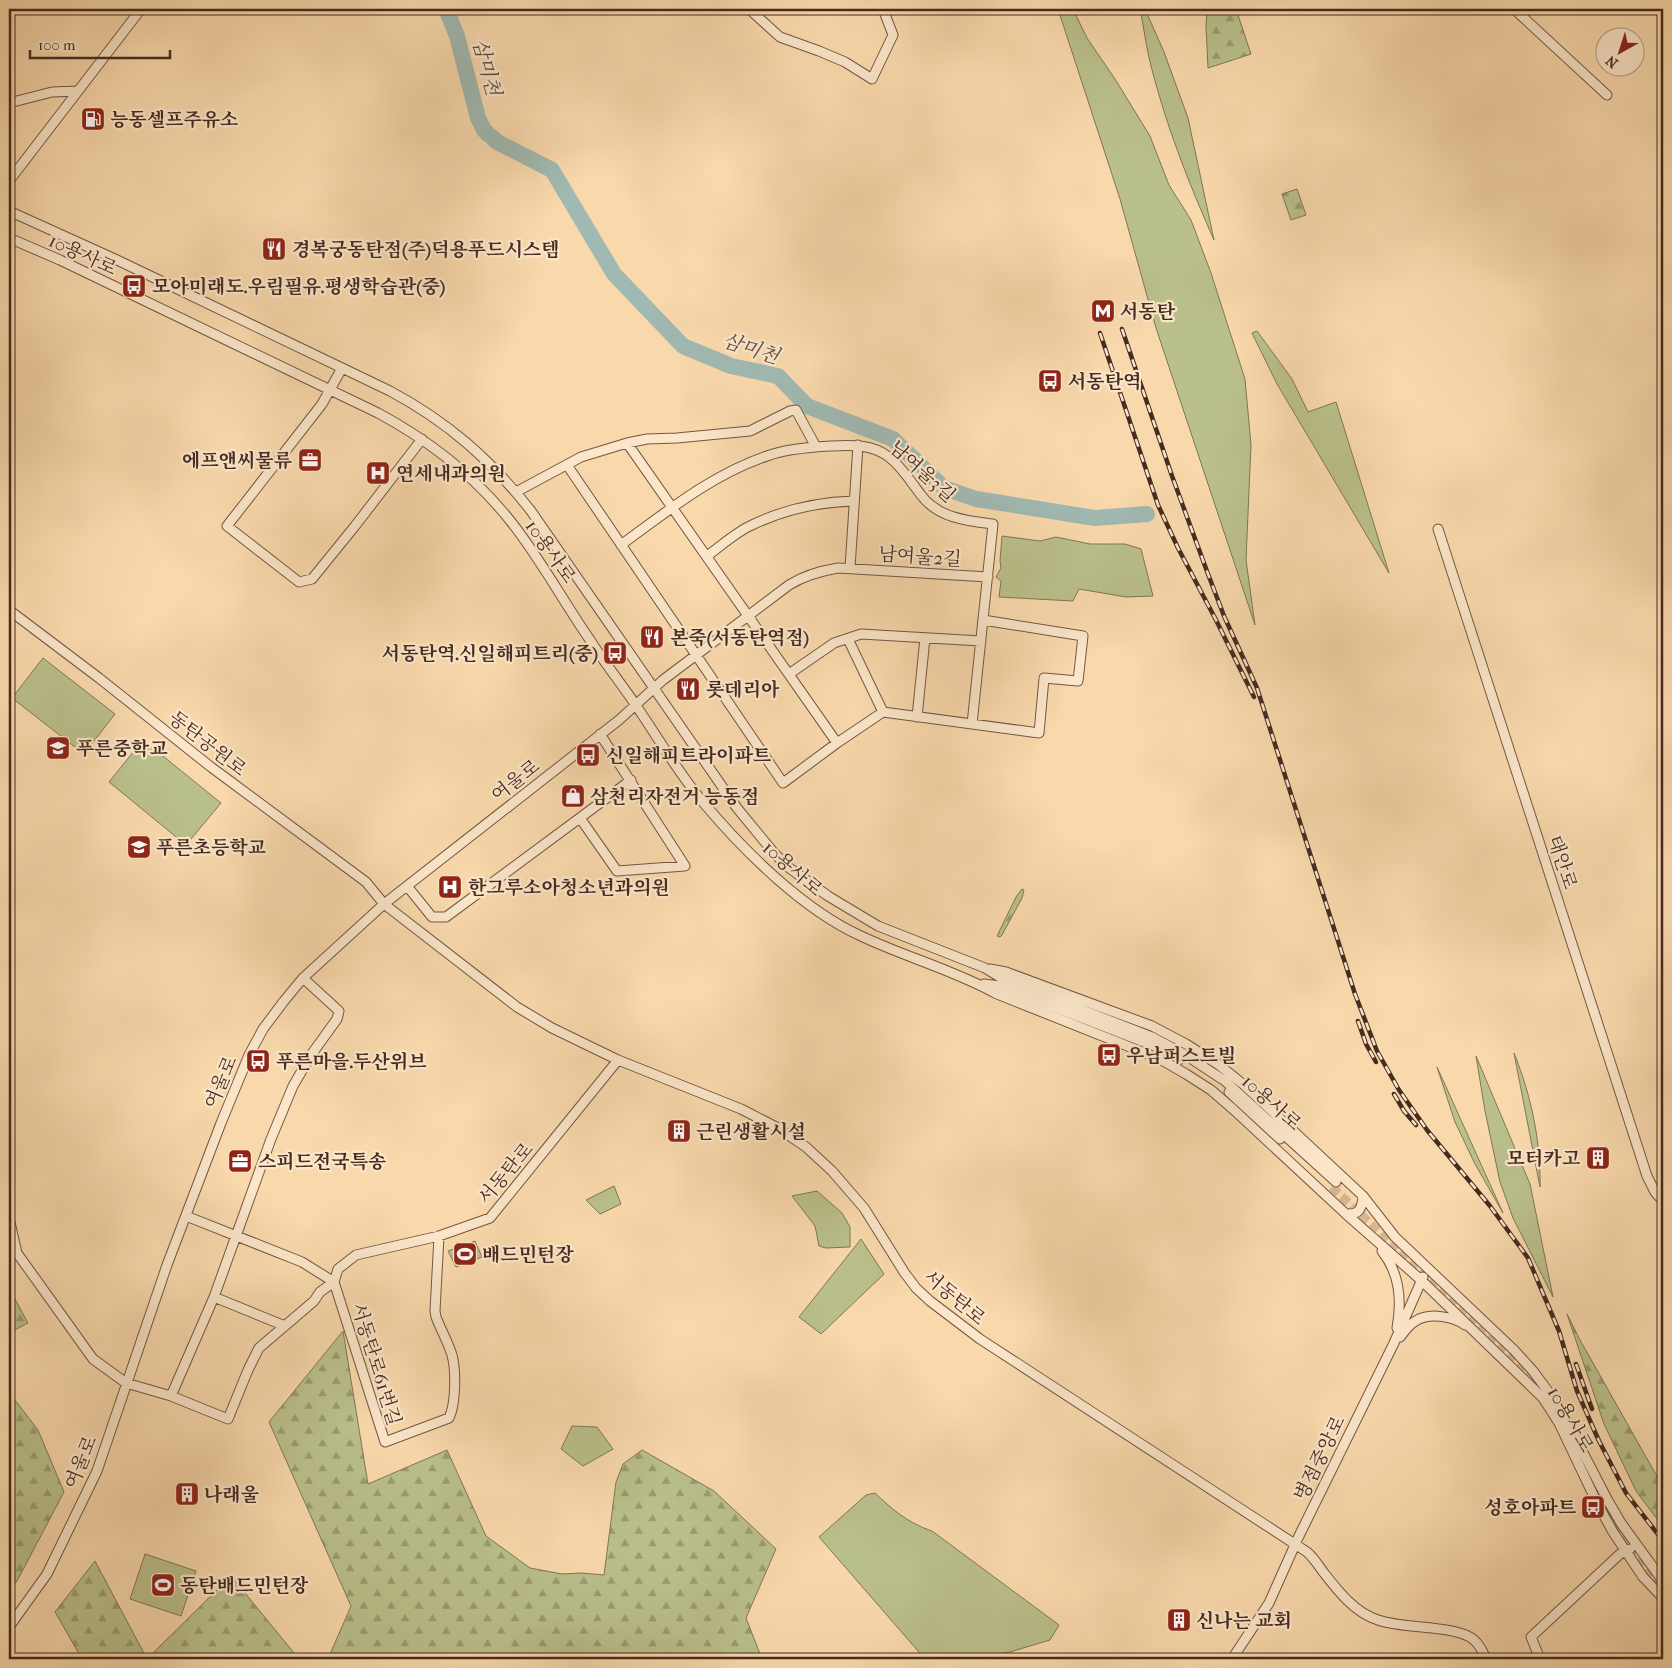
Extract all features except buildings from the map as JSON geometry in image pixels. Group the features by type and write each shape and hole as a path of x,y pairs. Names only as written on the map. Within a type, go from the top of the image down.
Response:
{"street":[{"path":"9,181 141,9"},
{"path":"750,9 780,37 820,50 845,62 872,79 893,35 883,9"},
{"path":"1514,9 1607,95"},
{"path":"9,103 52,92 78,91"},
{"name":"10용사로","path":"9,211 115,259 390,391 434,417 482,455 516,492 737,808 774,853 788,866 828,896 878,926 985,968 1003,979 1152,1038 1184,1054 1225,1081 1244,1097 1334,1185 1220,1085 1179,1058 1000,986 979,983"},
{"name":"10용사로","path":"9,238 378,413 422,439 466,474 512,524 552,580 589,639 636,704 679,771 702,801 768,870 804,901 832,921 860,936 979,983 997,994 1160,1059 1211,1090 1421,1280 1543,1398 1559,1423 1598,1505 1643,1577 1663,1598"},
{"path":"342,368 322,404 227,526 299,582 312,579 422,439"},
{"path":"516,492 581,457 627,443 647,439 750,431 790,411 796,410 816,447"},
{"path":"627,443 837,743"},
{"name":"남여울3길","path":"621,545 672,508 725,474 768,455 816,447 858,445 874,448 889,458 903,472 922,497 947,516 993,524 988,577"},
{"name":"남여울2길","path":"850,568 858,445"},
{"path":"567,465 783,783 883,712 1039,733 1044,678 1078,681 1084,636 983,620"},
{"path":"706,556 750,525 795,510 832,502 854,502"},
{"name":"태안로","path":"1438,529 1647,1176 1655,1192 1663,1201"},
{"name":"남여울2길","path":"654,688 803,576 816,571 850,568 988,577"},
{"path":"972,724 988,577"},
{"name":"동탄공원로","path":"9,610 99,678 211,767 366,882 384,904"},
{"path":"788,674 834,643 861,634 981,641"},
{"path":"917,717 925,638"},
{"path":"848,639 883,712"},
{"name":"여울로","path":"9,1627 47,1574 97,1471 167,1265 249,1054 263,1029 304,978 384,904 600,734 654,688"},
{"path":"580,818 617,871 685,866 600,734"},
{"path":"407,886 432,916 446,917 631,780"},
{"name":"서동탄로","path":"384,904 518,1007 552,1028 618,1060 741,1108 778,1128 806,1147 832,1171 864,1208 916,1288 980,1339 1313,1557 1333,1585 1361,1612 1377,1620 1400,1625 1463,1633 1474,1639 1486,1659"},
{"name":"10용사로","path":"985,968 1006,972 1152,1026 1186,1044 1219,1065 1244,1085 1363,1196 1395,1237 1514,1350 1533,1371 1552,1395 1571,1426 1621,1523 1663,1581"},
{"path":"9,1218 17,1253 93,1359 126,1383 171,1396 214,1297 271,1139 293,1086 337,1019 339,1011 304,978"},
{"name":"서동탄로","path":"171,1396 228,1419 248,1370 260,1348 314,1301 320,1292 334,1282 338,1269 356,1254 439,1236 490,1218 618,1060"},
{"path":"1346,1214 1359,1212 1362,1207 1363,1196"},
{"path":"186,1216 302,1262 334,1282"},
{"path":"1370,1235 1390,1261 1397,1280 1400,1305 1394,1343"},
{"name":"서동탄로61번길","path":"334,1282 385,1442 449,1418 455,1390 452,1356 435,1311 439,1236"},
{"name":"병점중앙로","path":"1232,1659 1269,1603 1295,1545 1394,1343 1427,1267"},
{"path":"214,1297 285,1326"},
{"path":"1394,1343 1413,1322 1430,1317 1449,1318 1462,1323 1485,1340"},
{"path":"1540,1659 1531,1637 1620,1554 1638,1545"}],"green space":[{"path":"1058,9 1073,9 1087,38 1150,136 1169,185 1191,220 1211,273 1245,379 1251,445 1246,560 1255,625 1156,328 1120,199"},
{"path":"1140,9 1145,9 1164,52 1188,118 1214,240 1171,132 1149,59"},
{"path":"1207,9 1236,9 1251,54 1208,68"},
{"path":"1297,189 1306,215 1291,220 1282,194"},
{"path":"1257,331 1292,379 1308,412 1336,402 1389,573 1277,384 1252,333"},
{"path":"1002,536 1040,541 1056,537 1090,544 1125,544 1141,549 1153,596 1126,597 1079,589 1073,601 999,597 1001,581 996,577 1001,568"},
{"path":"43,658 115,714 84,754 12,698"},
{"path":"143,740 221,803 186,845 109,782"},
{"path":"1022,889 1024,890 1022,898 1002,935 1000,937 997,936 1016,897"},
{"path":"1514,1053 1534,1118 1539,1153 1540,1187"},
{"path":"1476,1056 1530,1184 1553,1297 1513,1218 1500,1182"},
{"path":"1437,1067 1503,1213 1475,1164 1455,1122"},
{"path":"614,1186 621,1204 600,1214 586,1200"},
{"path":"817,1191 842,1213 850,1227 850,1247 826,1248 819,1246 815,1226 792,1196"},
{"path":"861,1239 884,1274 821,1334 799,1317"},
{"name":"배드민턴장","path":"475,1241 482,1257 456,1267 448,1251"},
{"path":"9,1288 28,1323 9,1333"},
{"path":"1567,1314 1663,1487 1663,1527 1636,1491 1604,1424"},
{"path":"343,1331 368,1484 447,1450 486,1536 530,1568 562,1574 604,1575 616,1482 623,1464 642,1450 714,1491 776,1549 746,1618 762,1659 328,1659 351,1606 269,1422"},
{"path":"9,1389 11,1395 38,1430 64,1492 17,1581 9,1592"},
{"path":"572,1426 597,1427 613,1449 583,1466 561,1449"},
{"path":"875,1493 901,1515 932,1531 1059,1625 1050,1640 1010,1652 963,1659 925,1659 819,1537 866,1495"},
{"name":"동탄배드민턴장","path":"145,1554 196,1571 181,1616 130,1599"},
{"path":"95,1561 147,1659 82,1659 55,1612"},
{"path":"231,1576 299,1659 147,1659"}],"waterway":[{"name":"삼미천","path":"446,9 457,36 478,118 489,135"},
{"name":"삼미천","path":"492,137 497,142 552,170 614,274 683,346 731,366 778,376 807,406 893,439 944,488 976,499 1095,518 1147,514"}],"tunnel":[{"path":"1332,1187 1494,1342 1542,1391 1549,1401"},
{"path":"1584,1465 1621,1533 1663,1591"}],"railway":[{"path":"1122,329 1172,476 1208,574 1224,616 1257,688 1355,994 1377,1051 1399,1090 1427,1130 1490,1206 1528,1258 1559,1331 1577,1391 1599,1441 1626,1493 1663,1541"},
{"path":"1100,333 1158,505 1254,697"},
{"path":"1358,1021 1366,1044 1376,1062"},
{"path":"1394,1094 1404,1111 1416,1125"},
{"path":"1576,1364 1592,1409"}],"place":[{"name":"능동셀프주유소","path":"93,119"},
{"name":"경복궁동탄점(주)덕용푸드시스템","path":"274,249"},
{"name":"모아미래도.우림필유.평생학습관(중)","path":"134,286"},
{"name":"서동탄","path":"1103,311"},
{"name":"서동탄역","path":"1050,381"},
{"name":"에프앤씨물류","path":"310,460"},
{"name":"연세내과의원","path":"378,473"},
{"name":"본죽(서동탄역점)","path":"652,637"},
{"name":"서동탄역.신일해피트리(중)","path":"615,653"},
{"name":"롯데리아","path":"688,689"},
{"name":"푸른중학교","path":"58,748"},
{"name":"신일해피트라이파트","path":"588,755"},
{"name":"삼천리자전거 능동점","path":"573,796"},
{"name":"푸른초등학교","path":"139,847"},
{"name":"한그루소아청소년과의원","path":"450,887"},
{"name":"우남퍼스트빌","path":"1109,1055"},
{"name":"푸른마을.두산위브","path":"258,1061"},
{"name":"근린생활시설","path":"679,1131"},
{"name":"모터카고","path":"1598,1158"},
{"name":"스피드전국특송","path":"240,1161"},
{"name":"배드민턴장","path":"465,1254"},
{"name":"나래울","path":"187,1494"},
{"name":"성호아파트","path":"1593,1507"},
{"name":"동탄배드민턴장","path":"163,1585"},
{"name":"신나는 교회","path":"1179,1620"}]}
